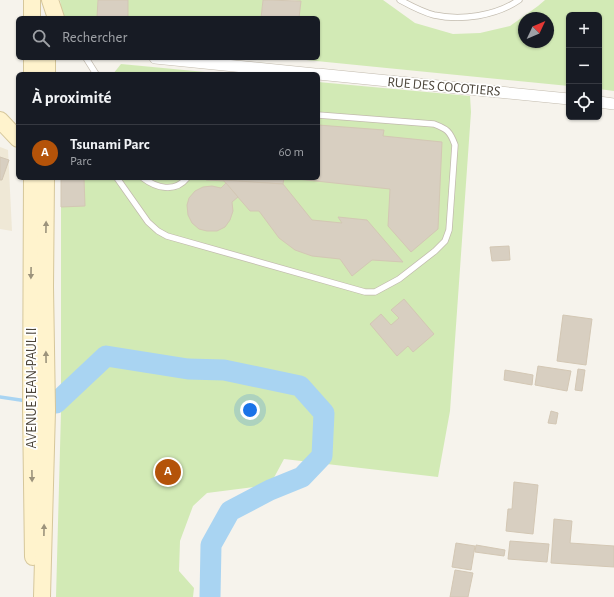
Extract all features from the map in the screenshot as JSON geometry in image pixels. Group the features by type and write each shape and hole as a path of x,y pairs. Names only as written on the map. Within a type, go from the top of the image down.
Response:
{"main road":[{"path":"32,0 32,16"},
{"path":"46,0 46,16"},
{"path":"50,0 55,16"},
{"path":"32,60 32,72"},
{"path":"47,60 47,72"},
{"path":"0,120 16,124"},
{"path":"0,120 16,137"},
{"name":"AVENUE JEAN-PAUL II","path":"31,597 33,552 31,401 32,180"},
{"name":"AVENUE JEAN-PAUL II","path":"42,597 47,403 45,287 46,180"}],"street":[{"path":"175,60 295,72"},
{"name":"RUE DES COCOTIERS","path":"320,74 566,99"},
{"path":"602,102 614,104"}],"lane":[{"path":"400,0 415,8 435,15 456,17 477,16 497,11 519,0"},
{"path":"87,60 95,72"},
{"path":"118,180 148,222 158,231 167,236 365,292 375,292 399,279 435,251 445,241 449,230 455,145 452,136 446,129 434,124 320,115"},
{"path":"146,180 152,185 164,188 175,186 184,180"}],"shaded area":[{"path":"0,147 8,150 12,231 0,229"}],"green space":[{"path":"60,0 263,0 261,16 64,16 62,13"},
{"path":"292,0 383,0 415,23 453,34 480,33 510,26 518,20 518,48 554,48 554,12 530,12 545,0 614,0 614,91 602,89 602,12 566,12 566,86 306,60 320,60 320,16 299,16 300,1"},
{"path":"121,64 205,72 115,72"},
{"path":"320,82 470,96 471,112 450,411 438,477 284,459 270,485 207,493 193,506 180,541 179,571 194,588 193,597 56,597 61,412 61,180 320,180"}],"building":[{"path":"98,0 128,0 128,16 97,16"},
{"path":"263,0 301,1 299,16 261,16"},
{"path":"320,125 384,130 383,136 442,142 438,229 411,252 388,226 390,189 307,180 320,180"},
{"path":"0,157 9,160 2,180 0,180"},
{"path":"61,180 84,180 85,206 61,207"},
{"path":"206,180 284,180 283,184"},
{"path":"223,180 283,184 312,220 342,223 338,217 367,220 403,262 372,260 352,276 340,259 312,256 295,250 279,238 259,211 250,211"},
{"path":"226,183 238,197 232,202 233,211 230,220 225,227 217,231 199,229 192,223 188,215 187,205 189,198 195,191 203,187 212,186 221,188"},
{"path":"509,246 510,260 492,261 490,247"},
{"path":"404,299 434,334 413,352 408,346 397,356 370,324 381,314 391,325 399,318 391,310"},
{"path":"563,315 592,319 586,365 557,361"},
{"path":"538,366 571,371 567,391 535,385"},
{"path":"578,369 585,370 582,391 575,390"},
{"path":"505,370 533,375 532,385 504,380"},
{"path":"551,411 558,413 556,424 548,423"},
{"path":"514,482 538,485 533,534 506,531 508,509 512,509"},
{"path":"554,519 572,521 570,543 614,546 614,567 551,563"},
{"path":"510,541 549,544 547,562 508,559"},
{"path":"456,543 475,546 471,570 452,567"},
{"path":"476,545 505,550 504,556 475,552"},
{"path":"455,570 473,573 468,597 450,597"}],"waterway":[{"path":"56,403 106,356 188,369 224,370 300,386 324,413 322,456 302,477 270,490 230,511 211,545 210,597"},
{"path":"0,397 27,401"}],"place":[{"name":"Tsunami Parc","path":"168,472"}]}
